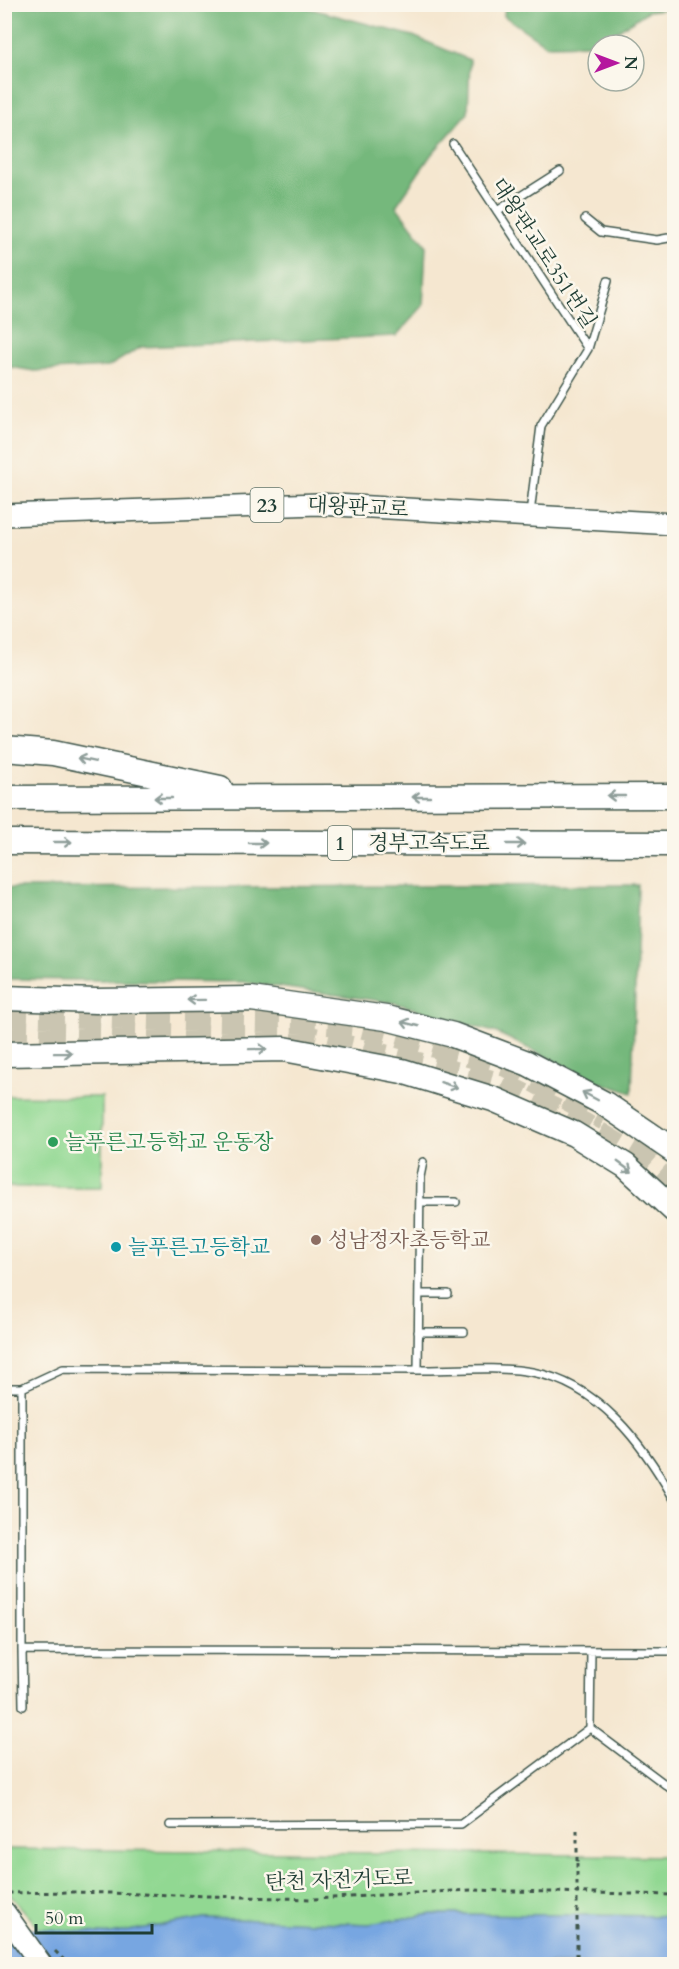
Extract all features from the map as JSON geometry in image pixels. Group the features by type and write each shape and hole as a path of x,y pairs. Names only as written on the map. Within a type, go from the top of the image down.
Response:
{"highway":[{"path":"4,749 53,753 266,797"},
{"name":"1","path":"4,798 675,796"},
{"name":"경부고속도로","path":"4,842 675,844"},
{"path":"4,998 96,1001 251,999 386,1018 453,1035 527,1063 605,1104 675,1151"},
{"path":"4,1054 284,1049 402,1071 493,1099 574,1134 626,1166 675,1209"}],"main road":[{"name":"대왕판교로","path":"4,515 318,504 675,524"},
{"path":"4,1912 39,1965"},
{"path":"4,1934 39,1965"}],"lane":[{"name":"대왕판교로351번길","path":"453,144 588,349 541,426 529,516"},
{"path":"497,211 560,171"},
{"path":"585,219 601,232 657,240 675,237"},
{"path":"588,349 608,281"},
{"path":"418,1370 420,1202 423,1162"},
{"path":"420,1202 456,1203"},
{"path":"419,1294 448,1294"},
{"path":"418,1332 464,1332"},
{"path":"4,1388 22,1388 63,1369 532,1372 574,1387 606,1409 638,1440 675,1499"},
{"path":"22,1388 22,1706"},
{"path":"22,1650 675,1651"},
{"path":"590,1728 591,1651"},
{"path":"590,1728 675,1791"},
{"path":"170,1826 461,1824 590,1728"}],"path":[{"path":"577,1830 577,1965"},
{"name":"탄천 자전거도로","path":"4,1893 73,1892 302,1899 471,1890 675,1895"}],"green space":[{"path":"674,4 674,8 648,11 614,33 586,33 586,44 546,45 504,16 505,5"},
{"path":"4,5 296,5 413,36 470,60 468,113 431,155 396,206 426,245 423,306 396,336 141,347 108,367 34,371 5,366"},
{"path":"638,885 632,1093 596,1081 497,1033 395,1003 243,982 5,979 5,888"},
{"name":"늘푸른고등학교 운동장","path":"5,1096 102,1097 102,1187 5,1187"},
{"path":"4,1849 674,1856 674,1916 433,1914 369,1924 204,1918 111,1934 40,1929 5,1889"}],"water":[{"path":"433,1914 674,1916 674,1964 5,1964 4,1929 49,1929 111,1934 204,1918 369,1924"}],"tunnel":[{"path":"4,1015 316,1022 360,1026 506,1065 605,1119"},
{"path":"4,1032 314,1039 501,1084 583,1124 643,1160 674,1187"}],"place":[{"name":"늘푸른고등학교 운동장","path":"53,1142"},
{"name":"성남정자초등학교","path":"316,1240"},
{"name":"늘푸른고등학교","path":"116,1247"}]}
